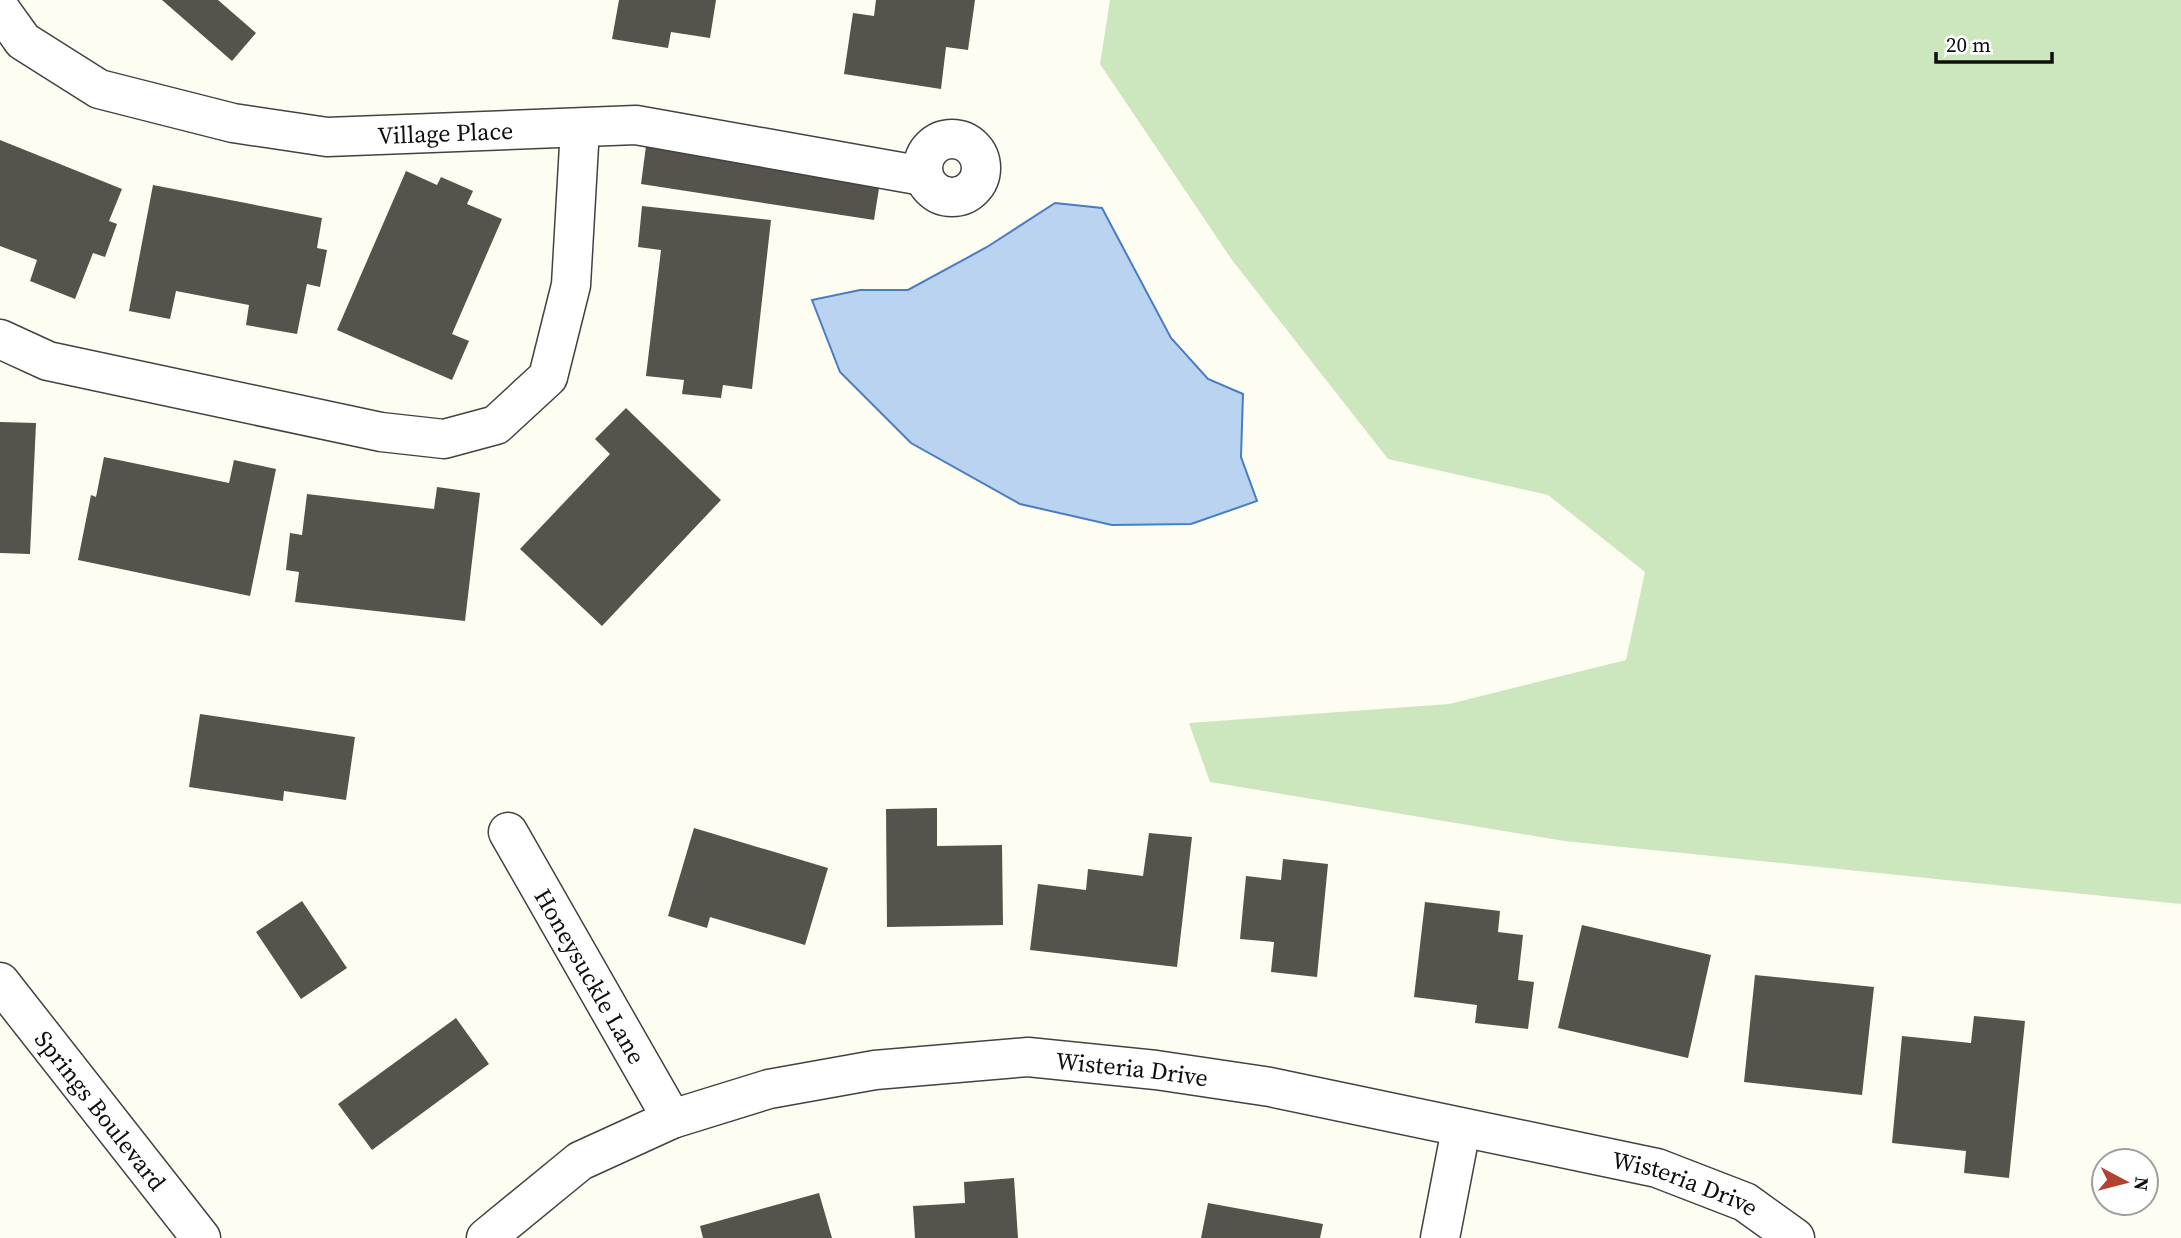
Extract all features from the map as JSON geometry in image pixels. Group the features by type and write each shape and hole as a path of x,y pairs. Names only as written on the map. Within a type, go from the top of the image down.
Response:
{"street":[{"name":"Village Place","path":"0,9 23,41 99,89 233,123 327,137 636,125 923,176"},
{"path":"0,338 48,361 381,432 444,439 496,425 548,377 571,285 580,128"},
{"path":"0,366 48,361"},
{"name":"Honeysuckle Lane","path":"508,832 672,1119"},
{"name":"Springs Boulevard","path":"0,982 201,1238"},
{"name":"Wisteria Drive","path":"486,1238 580,1161 672,1119 769,1089 875,1070 1028,1057 1156,1070 1270,1087 1657,1168 1745,1202 1794,1238"},
{"path":"1440,1238 1461,1129"}],"green space":[{"path":"1110,0 2181,0 2181,904 1564,841 1210,782 1189,723 1449,704 1626,660 1645,572 1548,495 1388,459 1232,260 1100,64"}],"water":[{"path":"1055,203 1102,208 1171,338 1208,379 1243,394 1241,457 1257,501 1191,524 1112,525 1020,504 911,443 840,372 812,300 860,290 908,290 987,247"}],"building":[{"path":"162,0 218,0 256,33 232,61"},
{"path":"619,0 716,0 710,38 671,32 668,48 612,39"},
{"path":"876,0 975,0 968,50 946,47 941,89 844,74 853,13 874,16"},
{"path":"0,140 122,189 109,221 117,224 105,257 93,253 75,299 30,281 37,260 0,246"},
{"path":"646,146 880,182 874,220 641,184"},
{"path":"406,171 437,185 441,177 473,191 467,204 502,219 452,334 469,341 452,380 337,330"},
{"path":"153,185 322,218 317,248 327,250 320,287 307,284 297,334 246,325 249,305 176,291 170,319 129,311"},
{"path":"642,206 771,220 752,389 723,385 721,398 682,394 684,380 646,376 661,250 638,247"},
{"path":"626,408 721,500 602,626 520,549 610,454 595,439"},
{"path":"0,422 36,423 30,554 0,553"},
{"path":"104,457 229,483 234,460 276,469 250,596 78,560 91,495 96,497"},
{"path":"437,487 480,493 465,621 295,602 299,572 286,570 290,533 302,535 307,494 434,509"},
{"path":"200,714 355,737 346,800 284,791 283,801 189,787"},
{"path":"937,808 937,846 1002,845 1003,925 887,927 886,809"},
{"path":"694,828 828,868 805,945 710,917 707,928 668,916"},
{"path":"1149,833 1192,837 1177,967 1030,950 1038,884 1086,890 1088,869 1143,876"},
{"path":"1283,859 1328,864 1317,977 1271,972 1274,942 1240,939 1246,876 1281,880"},
{"path":"302,901 347,968 301,999 256,932"},
{"path":"1425,902 1500,911 1498,932 1523,935 1518,980 1534,982 1528,1029 1475,1023 1477,1005 1414,997"},
{"path":"1582,925 1711,955 1688,1058 1558,1028"},
{"path":"1755,975 1874,987 1862,1095 1744,1082"},
{"path":"1974,1016 2025,1021 2009,1178 1964,1173 1966,1151 1892,1143 1902,1036 1971,1043"},
{"path":"456,1018 489,1064 372,1150 338,1104"},
{"path":"1014,1178 1018,1238 915,1238 913,1206 965,1203 964,1182"},
{"path":"819,1193 832,1238 703,1238 700,1226"},
{"path":"1208,1203 1323,1224 1320,1238 1201,1238"}]}
